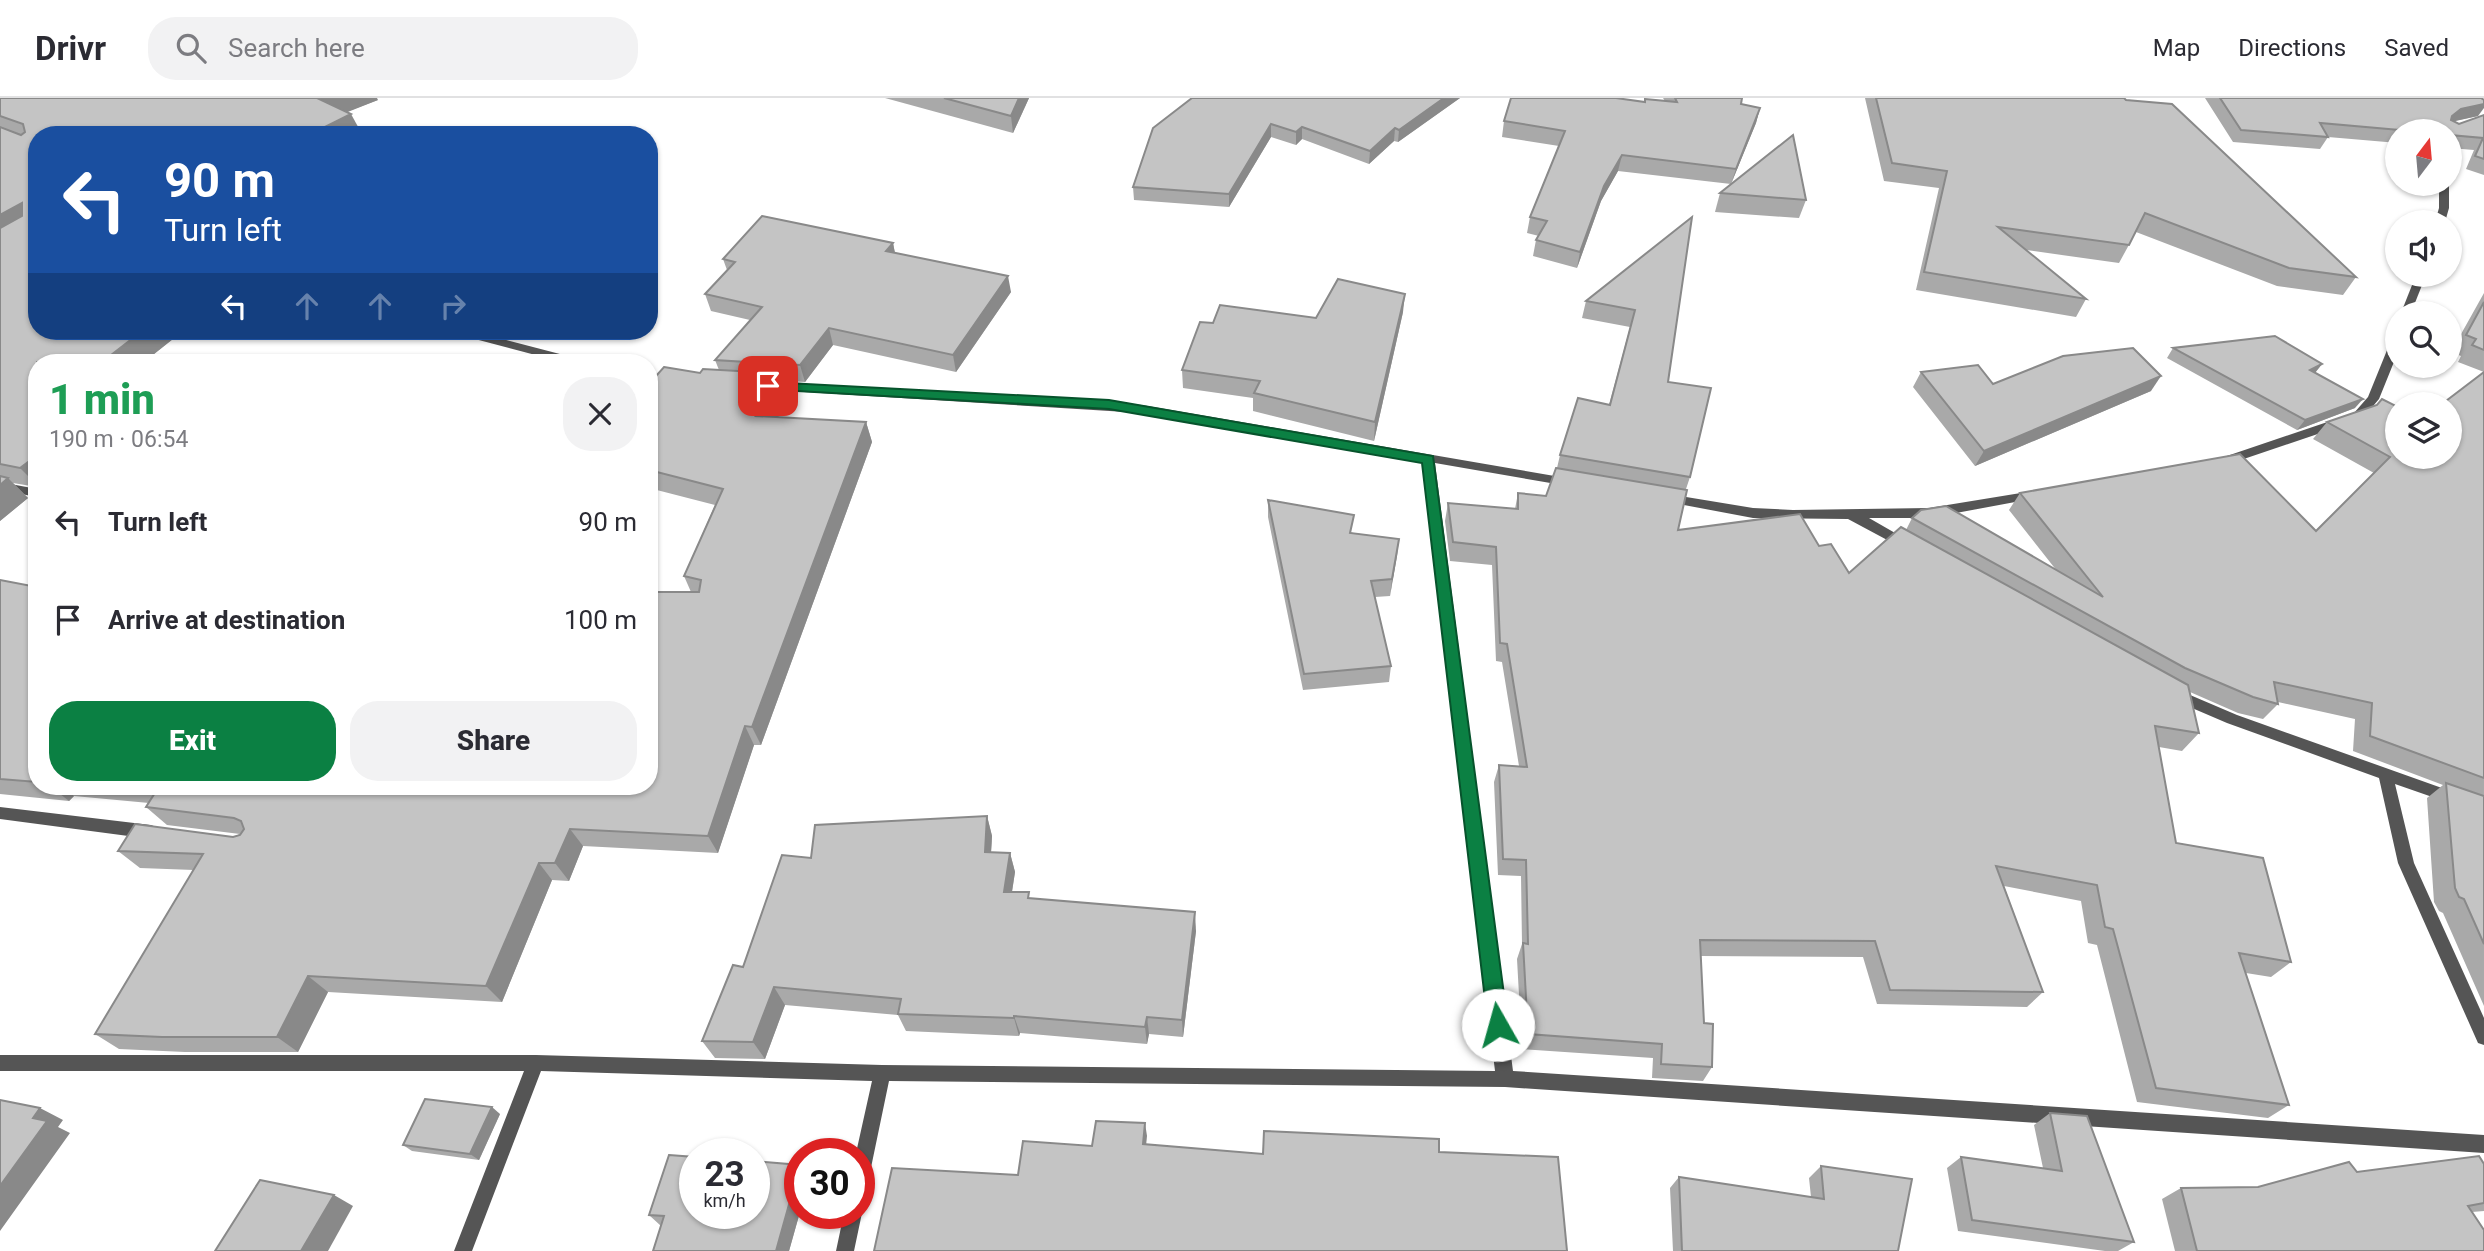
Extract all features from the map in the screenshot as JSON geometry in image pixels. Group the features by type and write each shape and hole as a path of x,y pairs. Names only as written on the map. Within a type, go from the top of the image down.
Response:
{"street":[{"path":"493,340 545,354"},
{"path":"2209,464 2236,459 2358,416 2374,399 2385,370"},
{"path":"768,386 1109,405 1577,484"},
{"path":"1428,459 1505,1079"},
{"path":"0,486 28,491"},
{"path":"1658,497 1753,513 1851,514 1928,513 2049,492"},
{"path":"1851,514 1911,548"},
{"path":"2165,690 2232,719 2484,809"},
{"path":"2385,772 2406,863 2484,1037"},
{"path":"0,813 173,835"},
{"path":"0,1063 536,1063 882,1073 1505,1079 2484,1144"},
{"path":"463,1251 536,1063"},
{"path":"868,1138 882,1073"},
{"path":"845,1251 850,1229"}],"building":[{"path":"0,98 321,98 319,99 351,114 327,126 28,126 28,340 130,340 112,354 28,354 28,462 20,468 0,464 0,228 22,216 22,203 0,215 0,127 21,135 25,132 23,124 0,116"},
{"path":"944,98 1019,98 1011,116"},
{"path":"1192,98 1444,98 1399,130 1395,128 1370,151 1302,127 1296,132 1271,124 1229,194 1133,187 1153,128"},
{"path":"1511,98 1616,98 1677,102 1675,98 1742,98 1741,104 1760,108 1736,169 1622,155 1604,186 1580,252 1536,240 1547,221 1530,217 1565,131 1504,121"},
{"path":"1876,98 2124,98 2172,104 2356,277 2289,268 2145,213 2129,245 1998,227 2086,299 1924,272 1947,171 1892,163"},
{"path":"2220,98 2484,100 2484,104 2461,109 2451,119 2385,119 2385,129 2320,123 2328,137 2241,130"},
{"path":"2484,115 2484,159 2475,156 2483,138 2462,136 2462,123"},
{"path":"1793,135 1806,200 1720,193"},
{"path":"762,216 893,243 886,251 1008,276 953,355 829,328 800,365 715,360 762,307 705,294 735,262 723,259"},
{"path":"1692,217 1668,382 1711,388 1690,477 1560,455 1578,398 1610,405 1635,310 1586,301"},
{"path":"1338,279 1405,294 1375,422 1254,393 1260,381 1182,370 1200,322 1213,323 1220,305 1316,318"},
{"path":"2484,302 2484,350 2472,345 2476,339 2466,335"},
{"path":"2275,336 2322,364 2310,370 2363,399 2305,420 2173,348"},
{"path":"2133,348 2161,376 1984,451 1921,372 1978,365 1993,384 2063,356"},
{"path":"664,367 700,373 703,369 788,374 756,416 866,422 752,727 745,726 708,836 570,829 555,863 539,863 486,986 308,976 277,1037 95,1034 203,854 118,851 135,824 233,837 240,835 244,829 241,821 234,818 146,807 154,795 658,795 658,592 699,592 701,580 684,576 723,489 658,472 658,374"},
{"path":"2484,372 2484,778 2370,736 2372,703 2274,682 2278,704 2253,697 2185,668 1912,518 1921,510 1946,506 2103,597 2020,493 2240,454 2316,531 2385,462 2385,469 2462,469 2462,392 2458,392"},
{"path":"2382,399 2385,400 2385,454 2327,422 2377,405"},
{"path":"1556,468 1687,490 1678,530 1800,514 1819,546 1831,544 1849,573 1901,527 2188,685 2199,733 2155,726 2176,843 2263,858 2291,962 2239,953 2289,1105 2156,1088 2113,929 2105,927 2097,885 1996,866 2043,992 1890,990 1875,941 1700,940 1704,1023 1713,1024 1712,1067 1661,1064 1662,1044 1528,1034 1523,943 1528,944 1526,860 1503,859 1499,765 1527,767 1507,644 1500,643 1496,547 1453,542 1448,503 1518,509 1518,493 1546,496"},
{"path":"0,476 8,478 0,485"},
{"path":"1268,500 1354,515 1350,533 1399,539 1392,579 1371,581 1391,666 1304,674"},
{"path":"0,580 28,585 28,781 0,779"},
{"path":"2446,783 2484,796 2484,944 2464,899 2459,897 2455,888"},
{"path":"987,816 985,852 1010,853 1004,892 1029,892 1028,898 1195,912 1182,1020 1147,1017 1145,1027 1014,1016 898,1014 901,999 774,987 753,1042 702,1041 733,965 743,967 782,855 811,858 815,825"},
{"path":"425,1099 492,1107 470,1154 403,1145"},
{"path":"0,1100 40,1108 33,1118 47,1121 0,1186"},
{"path":"2050,1113 2087,1116 2134,1242 1972,1220 1961,1157 2062,1171"},
{"path":"1096,1121 1145,1123 1143,1144 1263,1154 1264,1131 1439,1139 1439,1152 1558,1157 1567,1251 874,1251 892,1168 1018,1175 1023,1141 1092,1146"},
{"path":"669,1155 679,1156 679,1229 770,1229 770,1162 784,1164 784,1222 776,1251 653,1251 664,1216 649,1215"},
{"path":"2479,1156 2484,1164 2484,1203 2468,1206 2484,1230 2484,1251 2197,1251 2181,1188 2258,1187 2349,1162 2357,1172"},
{"path":"1821,1166 1912,1179 1898,1251 1682,1251 1679,1177 1824,1199"},
{"path":"260,1180 334,1195 301,1251 215,1251"}],"route":[{"path":"768,386 1109,405 1428,459 1498,1025"}]}
